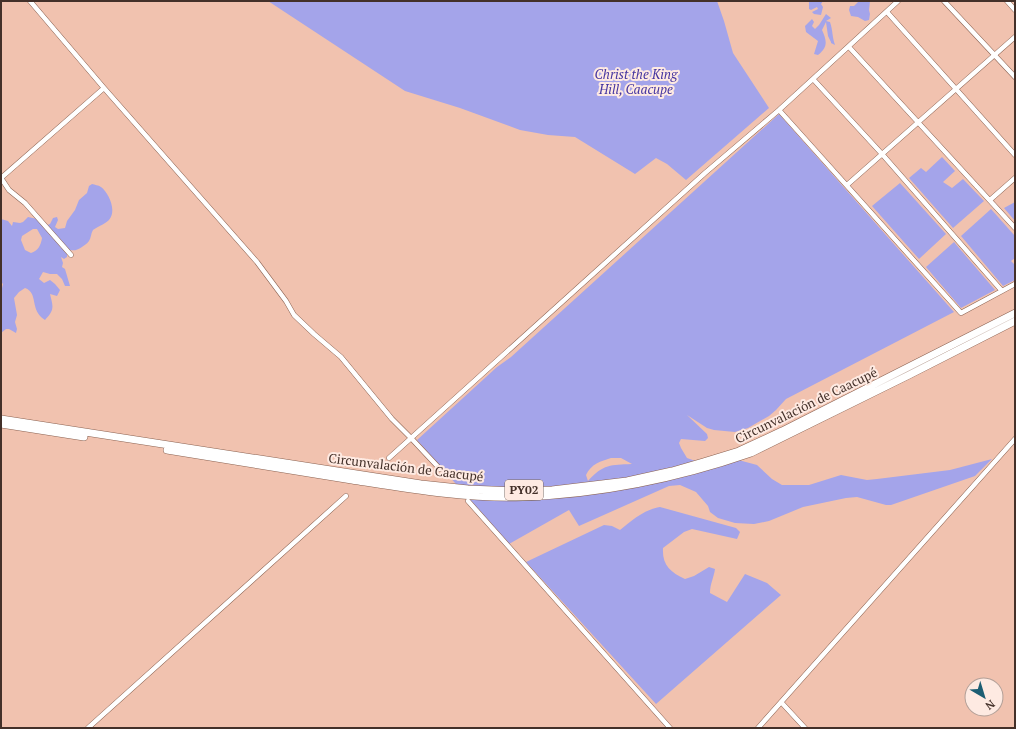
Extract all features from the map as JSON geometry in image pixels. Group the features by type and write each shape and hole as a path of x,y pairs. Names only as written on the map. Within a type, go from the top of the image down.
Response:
{"highway":[{"name":"Circunvalación de Caacupé","path":"1,419 421,484 468,489 517,491 552,490 627,480 666,472 739,451 782,431 1015,313"},
{"name":"Circunvalación de Caacupé","path":"1,424 448,494 522,497 584,493 654,481 751,453 1015,321"}],"street":[{"path":"30,1 104,88 257,262 300,322 341,357 392,419 440,469"},
{"path":"389,458 705,173 779,110 898,1"},
{"path":"944,1 1015,77"},
{"path":"1007,1 1015,10"},
{"path":"887,12 1015,155"},
{"path":"847,186 1015,37"},
{"path":"849,46 1015,228"},
{"path":"813,79 882,154 1002,291"},
{"path":"71,255 25,203 8,190 1,178 104,88"},
{"path":"779,110 961,313 1015,284"},
{"path":"990,200 1015,178"},
{"path":"758,728 1015,438"},
{"path":"88,728 346,496"},
{"path":"468,501 670,728"},
{"path":"781,702 805,728"}],"green space":[{"name":"Christ the King Hill, Caacupe","path":"268,1 717,1 733,53 769,108 686,180 667,164 656,158 635,174 575,137 548,135 520,130 460,108 405,91"},
{"path":"809,1 823,1 821,4 823,7 821,15 814,14 812,12 818,9 817,7 811,10 809,9"},
{"path":"859,1 870,1 869,20 865,21 858,17 851,16 849,10 850,6 854,6"},
{"path":"826,14 831,18 826,21 830,22 835,45 831,43 828,36 826,22 822,30 826,44 824,49 818,55 814,54 818,41 806,32 805,26 812,19 814,22 812,26 815,29"},
{"path":"779,114 954,312 786,399 769,416 748,428 735,432 714,430 707,428 687,415 707,434 708,438 705,441 681,439 679,443 687,458 704,464 731,458 757,465 772,479 782,485 809,485 841,475 867,480 950,470 992,459 975,476 891,505 857,497 846,498 803,507 769,521 754,524 735,523 718,518 710,512 708,506 696,492 680,485 669,486 579,526 569,510 509,544 417,440 497,367 511,357","holes":["611,458 621,458 632,464 608,466 598,471 588,481 586,475 593,466"]},
{"path":"942,157 955,171 943,182 952,188 963,179 984,201 953,228 909,178 921,168 926,172"},
{"path":"900,183 946,234 919,259 872,206"},
{"path":"92,184 101,187 107,193 111,202 112,212 109,220 93,230 89,241 86,244 75,250 70,250 64,247 67,257 64,259 61,257 63,263 62,267 65,269 70,286 65,286 62,279 57,274 43,272 39,279 44,283 50,280 60,290 57,296 50,294 52,311 45,320 40,316 35,307 32,294 25,288 14,298 17,315 15,322 17,329 16,333 6,329 1,333 1,292 3,284 1,282 1,219 8,221 12,226 13,222 23,222 28,217 42,220 45,226 50,224 53,218 57,217 58,220 55,227 58,229 65,228 67,221 75,210 79,200 87,193 89,186","holes":["33,229 37,229 42,238 40,245 31,253 25,250 21,240 22,236","58,242 64,247 61,248"]},
{"path":"1015,202 1015,221 1004,208"},
{"path":"991,209 1015,236 1015,258 1011,261 1015,265 1015,280 1003,286 961,236"},
{"path":"954,242 995,290 961,308 926,267"},
{"path":"660,507 736,528 740,532 737,539 692,529 684,532 663,548 664,559 668,567 675,574 685,579 694,576 709,567 715,569 710,593 727,602 745,574 767,583 781,595 656,704 526,562 604,525 612,526 620,530 649,510"}]}
